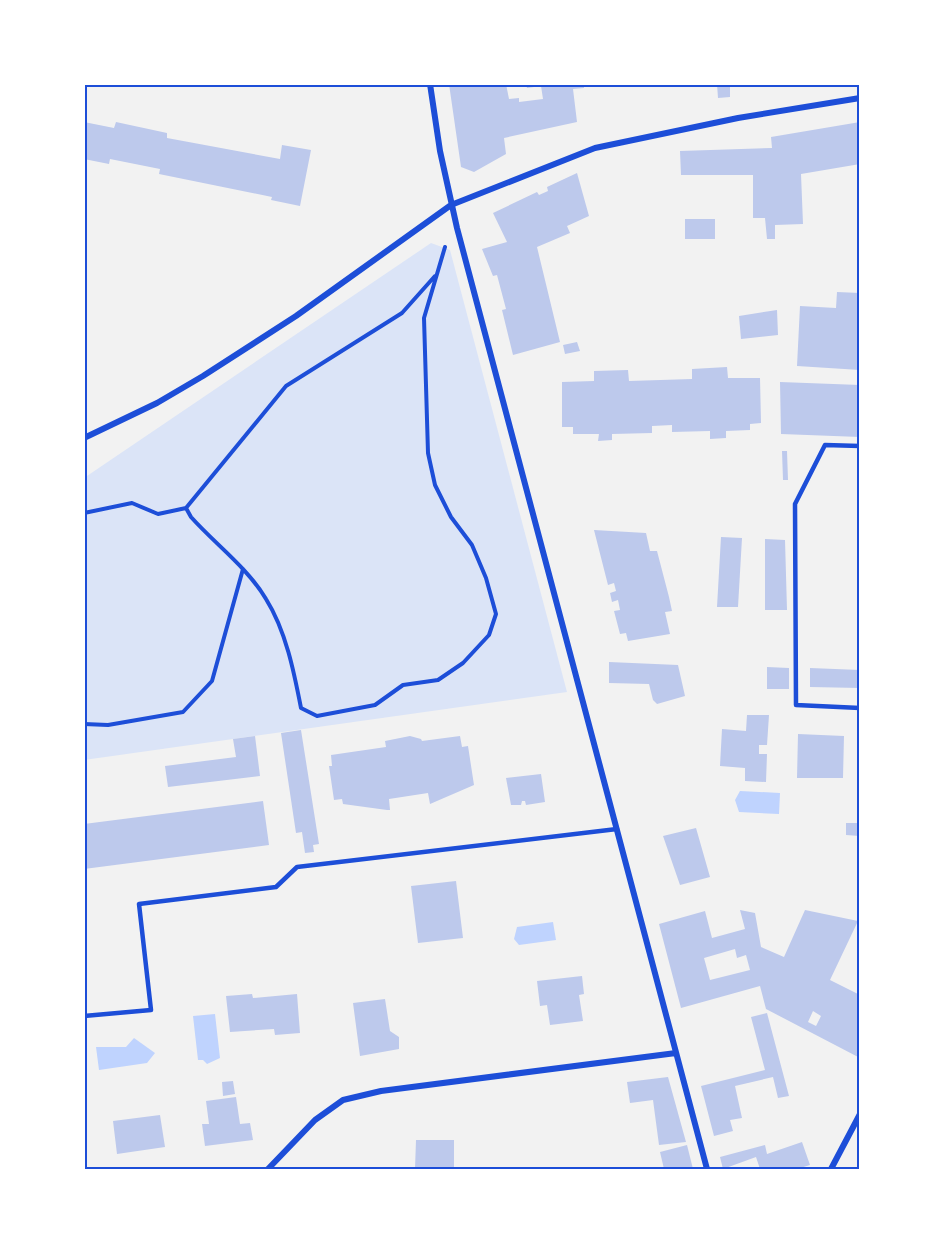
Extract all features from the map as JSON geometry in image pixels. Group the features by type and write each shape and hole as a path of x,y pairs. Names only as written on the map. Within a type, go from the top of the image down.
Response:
{"street":[{"path":"430,84 451,205 707,1169"},
{"path":"84,438 158,402 203,376 296,316 451,205 595,148 738,118 860,98"},
{"path":"268,1169 315,1120 343,1100 381,1091 676,1053"},
{"path":"831,1169 860,1114"}],"lane":[{"path":"860,446 825,445 795,504 796,705 860,708"},
{"path":"84,1016 151,1010 139,903 276,886 297,867 617,829"}],"path":[{"path":"186,508 209,537 243,569 267,599 291,661 301,708 317,716 375,705 403,685 438,680 463,663 489,635 496,614 486,578 472,545 451,517 435,485 428,453 424,318 445,247"},
{"path":"84,513 132,503 158,514 186,508 286,386 402,313 435,275"},
{"path":"84,724 108,725 183,712 212,681 243,569"}],"shaded area":[{"path":"431,243 450,250 567,692 84,760 84,478"}],"water":[{"path":"740,791 780,793 779,814 739,812 735,800"},
{"path":"553,922 556,940 519,945 514,939 517,927"},
{"path":"215,1014 220,1058 207,1064 203,1060 198,1060 193,1016"},
{"path":"134,1038 155,1053 147,1063 99,1070 96,1047 126,1047"}],"building":[{"path":"449,84 506,84 509,99 519,98 519,102 543,99 541,86 527,88 526,84 584,84 584,88 573,89 577,122 504,138 506,154 474,172 461,167"},
{"path":"717,84 730,84 730,97 718,98"},
{"path":"84,122 114,128 116,122 167,133 167,138 280,159 282,145 311,150 300,206 271,200 272,197 159,174 160,169 110,159 109,164 84,159"},
{"path":"860,122 860,164 801,174 803,224 775,225 775,239 767,239 765,218 753,218 753,175 681,175 680,151 772,148 771,137"},
{"path":"577,173 589,216 567,226 570,233 537,247 560,342 513,355 502,310 506,309 497,275 493,276 482,249 507,242 493,213 537,192 539,195 548,191 547,187"},
{"path":"685,219 715,219 715,239 685,239"},
{"path":"837,292 860,293 860,370 797,366 800,306 836,308"},
{"path":"777,310 778,335 741,339 739,316"},
{"path":"577,342 580,351 565,354 563,345"},
{"path":"727,367 728,378 760,378 761,423 750,424 750,430 726,431 726,438 710,439 710,431 672,432 672,425 652,426 652,433 612,434 612,440 598,441 599,434 573,434 573,427 562,427 562,382 594,381 594,371 628,370 629,381 692,379 692,369"},
{"path":"780,382 860,385 860,437 781,434"},
{"path":"782,451 787,451 788,480 783,480"},
{"path":"594,530 646,533 650,551 657,551 669,597 672,611 665,612 670,634 628,641 626,633 620,634 614,611 620,610 618,600 612,602 610,593 616,591 614,583 608,585"},
{"path":"721,537 742,538 738,607 717,607"},
{"path":"765,539 785,540 787,610 765,610"},
{"path":"609,662 678,665 685,696 657,704 653,700 649,684 609,683"},
{"path":"767,667 789,668 789,689 767,689"},
{"path":"810,668 860,670 860,688 810,687"},
{"path":"747,715 769,715 767,745 759,745 759,754 767,754 766,782 745,781 745,768 720,766 722,729 746,731"},
{"path":"301,730 319,844 313,845 314,852 305,853 302,832 296,833 281,733"},
{"path":"798,734 844,736 843,778 797,778"},
{"path":"255,736 260,776 168,787 165,766 236,757 233,739"},
{"path":"410,736 422,741 460,736 462,747 468,746 474,785 430,804 428,793 389,799 390,810 343,804 342,799 334,800 329,766 332,766 331,755 386,747 385,741"},
{"path":"541,774 545,802 526,805 525,801 522,801 521,805 511,805 506,778"},
{"path":"263,801 269,845 84,869 84,824"},
{"path":"846,823 860,823 860,836 846,835"},
{"path":"696,828 710,877 680,885 663,836"},
{"path":"456,881 463,938 418,943 411,886"},
{"path":"740,910 755,913 761,947 784,957 805,910 858,921 830,980 860,995 860,1058 766,1009 760,986 681,1008 659,924 705,911 712,938 745,929","holes":["735,949 737,958 746,955 750,970 710,980 704,958","813,1011 821,1016 816,1026 808,1022"]},
{"path":"582,976 584,994 579,995 583,1021 550,1025 547,1005 540,1006 537,981"},
{"path":"252,994 253,998 297,994 300,1033 275,1035 274,1029 230,1032 226,996"},
{"path":"385,999 390,1031 399,1037 399,1049 360,1056 353,1003"},
{"path":"767,1013 789,1096 778,1098 773,1077 735,1086 742,1118 730,1120 733,1131 714,1136 701,1086 765,1070 751,1017"},
{"path":"668,1077 686,1142 659,1145 653,1100 630,1103 627,1082"},
{"path":"233,1081 235,1094 223,1096 222,1082"},
{"path":"236,1097 240,1124 250,1123 253,1140 205,1146 202,1124 209,1124 206,1101"},
{"path":"160,1115 165,1147 117,1154 113,1121"},
{"path":"416,1140 454,1140 454,1169 415,1169"},
{"path":"802,1142 810,1165 797,1169 760,1169 756,1157 723,1169 720,1157 765,1145 767,1154"},
{"path":"687,1145 693,1169 664,1169 660,1152"}]}
